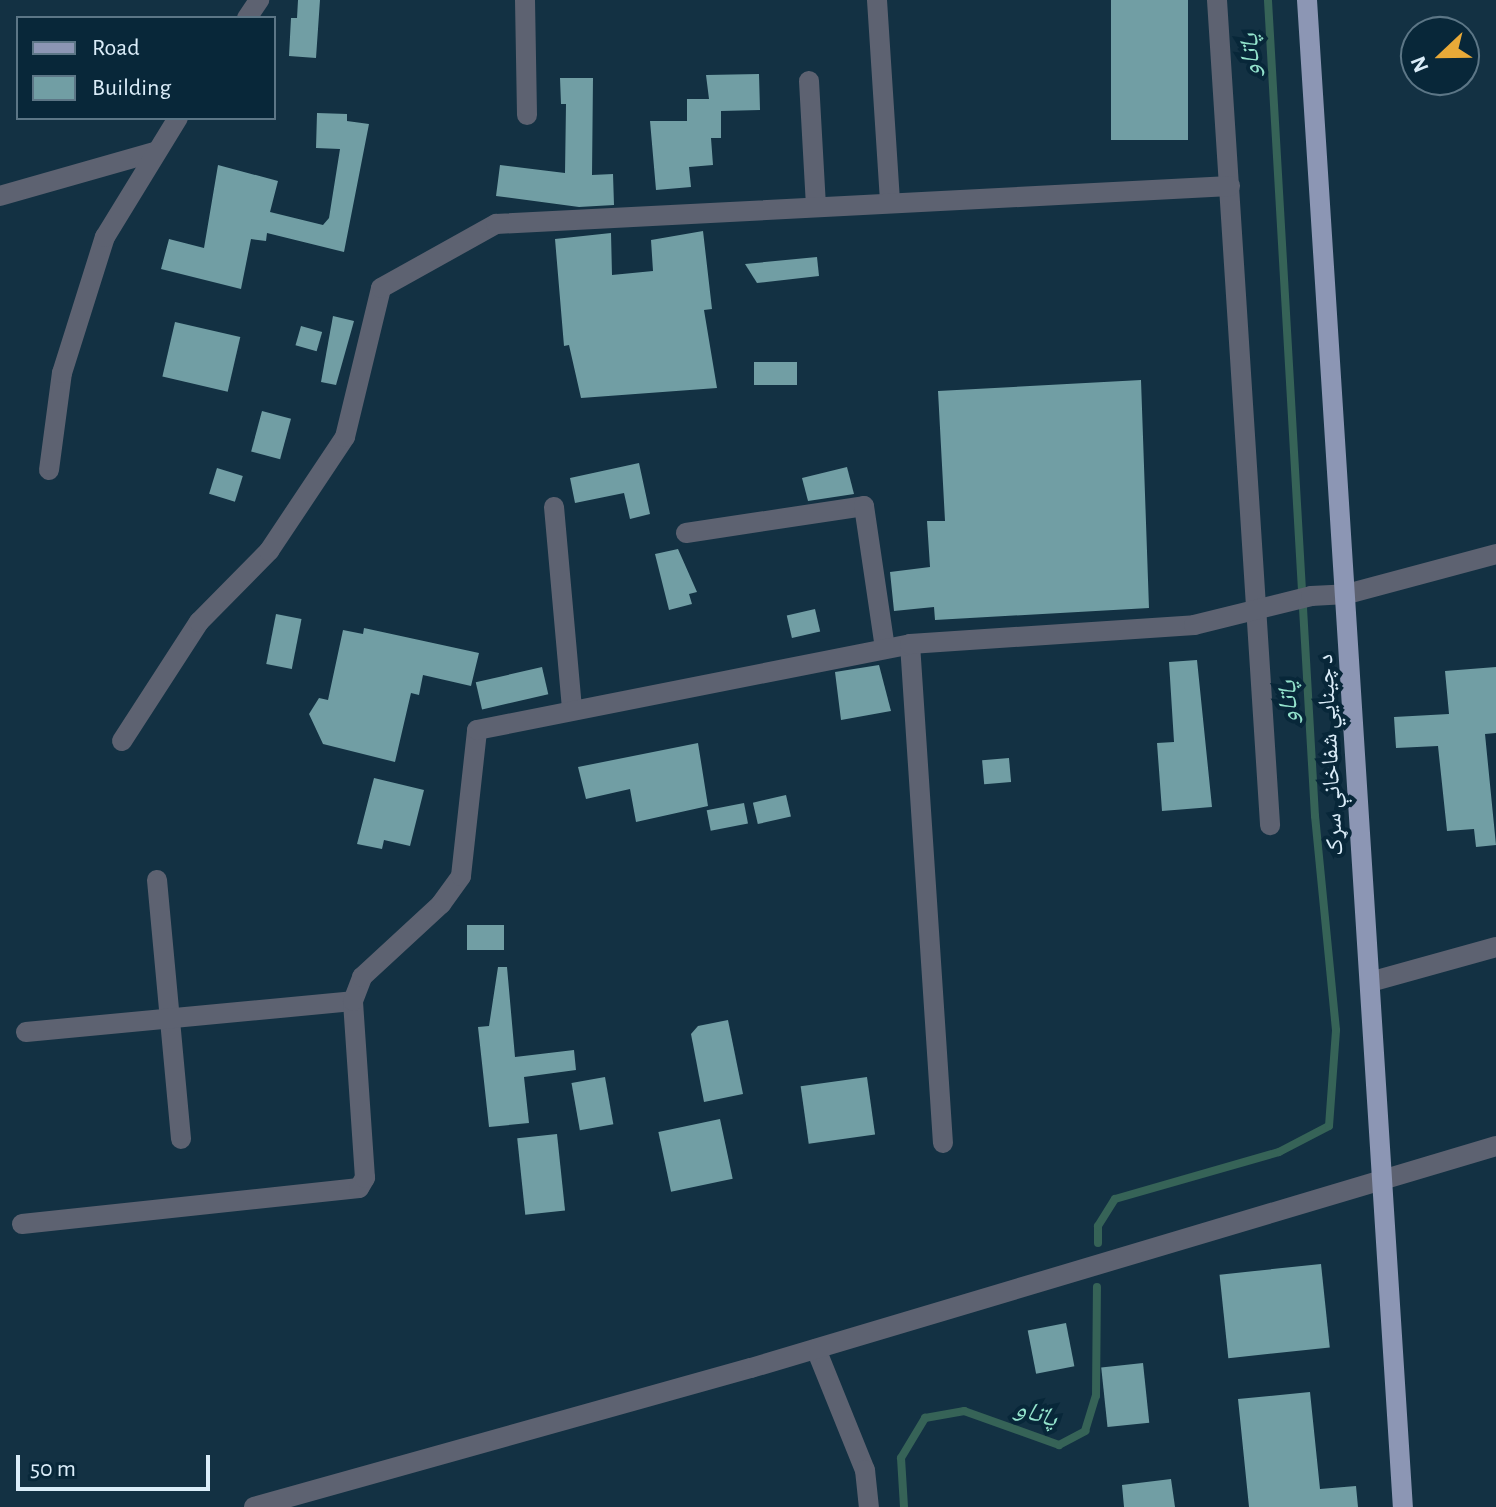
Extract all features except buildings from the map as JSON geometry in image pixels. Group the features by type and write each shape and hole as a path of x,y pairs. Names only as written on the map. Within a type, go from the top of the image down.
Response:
{"main road":[{"name":"د چينايي شفاخانې سړک","path":"1307,0 1403,1507"}],"street":[{"path":"525,0 527,115"},
{"path":"877,0 890,202"},
{"path":"1217,0 1270,825"},
{"path":"809,81 816,206"},
{"path":"49,470 62,373 105,237 154,152 177,120"},
{"path":"0,196 154,152"},
{"path":"122,741 199,622 269,551 345,437 381,288 397,275 496,224 1230,186"},
{"path":"686,533 864,506 885,648"},
{"path":"554,507 572,709"},
{"path":"22,1224 359,1188 365,1178 353,1001 362,977 441,904 461,876 472,736 477,730 910,644 1194,625 1255,614 1311,596 1347,594 1496,554"},
{"path":"910,644 943,1143"},
{"path":"157,880 181,1139"},
{"path":"1370,982 1496,947"},
{"path":"26,1032 353,1001"},
{"path":"254,1507 816,1349 1496,1146"},
{"path":"816,1349 865,1470 869,1507"}],"waterway":[{"name":"پاتاو","path":"1098,1243 1098,1226 1115,1199 1279,1152 1329,1126 1336,1030 1315,816 1268,0"},
{"name":"پاتاو","path":"904,1507 901,1458 925,1418 964,1411 1059,1445 1085,1431 1096,1396 1097,1287"}]}
